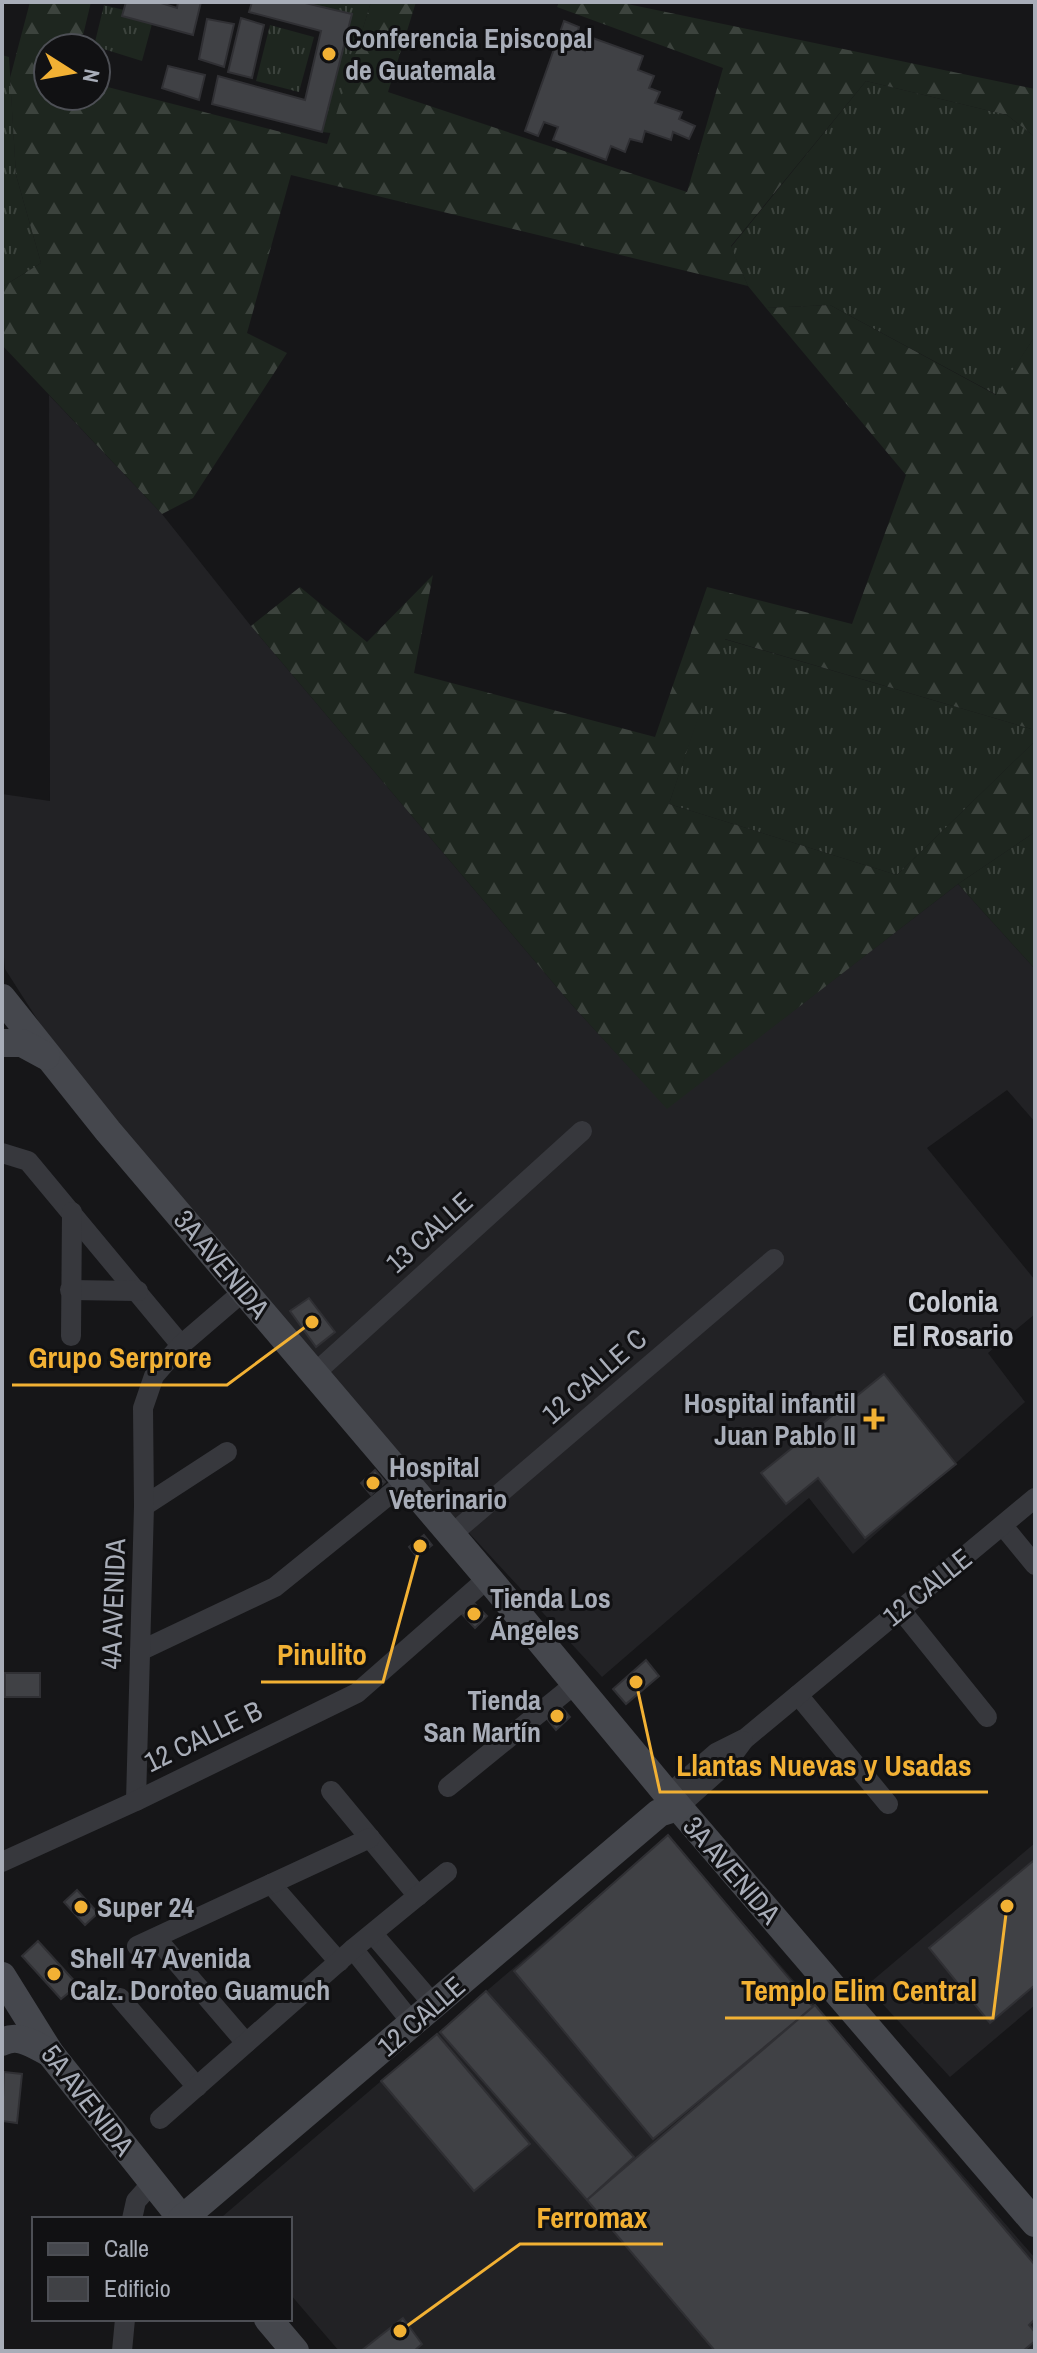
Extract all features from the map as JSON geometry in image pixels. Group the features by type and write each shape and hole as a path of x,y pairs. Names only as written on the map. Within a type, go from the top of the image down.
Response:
{"main road":[{"name":"3A AVENIDA","path":"2,998 108,1131 488,1578 668,1805 1035,2223"},
{"path":"2,1043 27,1045 50,1058"},
{"name":"12 CALLE","path":"184,2217 668,1805"},
{"name":"5A AVENIDA","path":"2,1976 50,2053 180,2217"},
{"path":"2,2042 11,2038 21,2039 50,2053"},
{"path":"270,2321 295,2351"}],"street":[{"name":"13 CALLE","path":"314,1374 582,1131"},
{"path":"2,1153 28,1161 181,1345 245,1290"},
{"path":"71,1336 72,1212"},
{"name":"12 CALLE C","path":"451,1535 774,1259"},
{"path":"70,1290 138,1291"},
{"name":"4A AVENIDA","path":"136,1801 144,1506 143,1408 154,1376 181,1345"},
{"path":"144,1506 227,1452"},
{"path":"140,1651 275,1587 405,1482"},
{"name":"12 CALLE","path":"668,1805 726,1764 746,1738 1035,1498"},
{"path":"1003,1526 1035,1565"},
{"name":"12 CALLE B","path":"2,1862 136,1801 357,1693 488,1578"},
{"path":"900,1609 987,1717"},
{"path":"448,1787 575,1684"},
{"path":"798,1695 888,1804"},
{"path":"331,1791 418,1896"},
{"path":"137,1946 370,1838"},
{"path":"160,2119 447,1872"},
{"path":"271,1884 346,1956 423,2014"},
{"path":"373,1934 399,1965 423,2014"},
{"path":"156,1938 246,2043"},
{"path":"379,1982 399,1965"},
{"path":"120,1998 197,2087"},
{"path":"132,2217 136,2201 152,2183"},
{"path":"122,2351 125,2321"}],"shaded area":[{"path":"49,395 162,514 251,626 572,1005 667,1108 958,884 1035,969 1035,1122 1007,1090 927,1148 1035,1280 1035,1314 988,1353 1025,1402 853,1554 809,1498 602,1677 245,1290 110,1133 5,969 2,935 2,794 50,801"},
{"path":"668,1836 1035,2258 1035,2351 339,2351 292,2296 292,2217 223,2216"},
{"path":"1035,1843 1035,2005 950,2077 866,1986"}],"green space":[{"path":"30,2 91,2 84,32 32,32 32,112 112,112 112,88 327,144 371,2 416,2 388,92 687,192 723,68 557,7 559,2 618,2 1035,89 1035,137 1007,115 866,81 731,246 748,286 291,175 247,333 287,353 193,498 162,514 2,345 2,287 41,263 16,175 10,78"},
{"name":"Conferencia Episcopal de Guatemala","path":"301,2 371,2 331,133 322,132 352,15"},
{"path":"104,5 124,10 123,16 152,24 142,61 112,52 112,32 97,32"},
{"name":"Conferencia Episcopal de Guatemala","path":"270,25 314,37 299,92 256,81"},
{"path":"2,55 9,57 16,175 41,263 2,287"},
{"path":"866,81 1007,115 1035,137 1035,336 997,395 830,305 766,308 748,286 731,247"},
{"path":"830,305 996,395 1035,336 1035,730 725,639 669,804 897,875 1035,741 1035,832 958,884 667,1109 572,1005 251,626 300,587 367,642 433,575 414,673 655,737 707,587 852,624 906,475 766,308"},
{"path":"724,639 1035,730 1035,741 897,875 669,804"},
{"path":"1035,832 1035,969 958,884"}],"building":[{"path":"126,2 158,2 177,8 178,2 201,2 193,35 122,16"},
{"name":"Conferencia Episcopal de Guatemala","path":"252,2 301,2 352,14 322,132 212,104 218,76 305,100 321,31 249,12"},
{"name":"Conferencia Episcopal de Guatemala","path":"241,18 264,25 252,78 228,72"},
{"path":"207,19 234,24 224,67 199,59"},
{"path":"564,21 579,27 574,46 585,51 590,37 643,56 638,70 654,76 649,88 660,92 655,103 682,112 679,119 695,126 689,139 673,132 671,140 645,131 642,142 630,139 625,152 611,146 606,160 553,140 558,127 544,122 538,136 525,131"},
{"path":"168,66 205,75 199,100 162,88"},
{"path":"309,1298 335,1332 316,1347 290,1311"},
{"name":"Hospital infantil Juan Pablo II","path":"884,1374 956,1464 865,1538 818,1478 786,1504 761,1473"},
{"name":"Hospital Veterinario","path":"375,1470 385,1482 371,1495 361,1483"},
{"path":"424,1535 432,1545 417,1557 409,1547"},
{"name":"Tienda Los Ángeles","path":"472,1601 487,1616 475,1628 460,1612"},
{"path":"646,1660 659,1676 626,1704 613,1689"},
{"path":"5,1673 40,1673 40,1697 5,1697"},
{"name":"Tienda San Martín","path":"557,1702 570,1717 556,1730 543,1714"},
{"path":"668,1835 813,2007 653,2139 514,1971"},
{"path":"1033,1861 1035,1985 990,2023 929,1948"},
{"name":"Super 24","path":"77,1890 98,1913 85,1925 64,1902"},
{"name":"Shell 47 Avenida Calz. Doroteo Guamuch","path":"38,1941 78,1985 61,1999 22,1956"},
{"path":"486,1991 634,2157 587,2200 440,2032"},
{"path":"815,2005 1035,2265 1035,2319 1029,2325 1035,2332 1035,2341 1023,2351 715,2351 587,2200"},
{"path":"437,2034 530,2144 474,2191 381,2081"},
{"path":"4,2072 22,2074 17,2123 2,2121"},
{"path":"403,2318 422,2344 414,2351 361,2351"}],"place":[{"name":"Conferencia Episcopal de Guatemala","path":"329,54"},
{"name":"Grupo Serprore","path":"312,1322"},
{"name":"Hospital infantil Juan Pablo II","path":"874,1419"},
{"name":"Hospital Veterinario","path":"373,1483"},
{"name":"Pinulito","path":"420,1546"},
{"name":"Tienda Los Ángeles","path":"474,1614"},
{"name":"Llantas Nuevas y Usadas","path":"636,1682"},
{"name":"Tienda San Martín","path":"557,1716"},
{"name":"Templo Elim Central","path":"1007,1906"},
{"name":"Super 24","path":"81,1907"},
{"name":"Shell 47 Avenida Calz. Doroteo Guamuch","path":"54,1974"},
{"name":"Ferromax","path":"400,2331"}],"district":[{"name":"Colonia El Rosario","path":"953,1318"}]}
